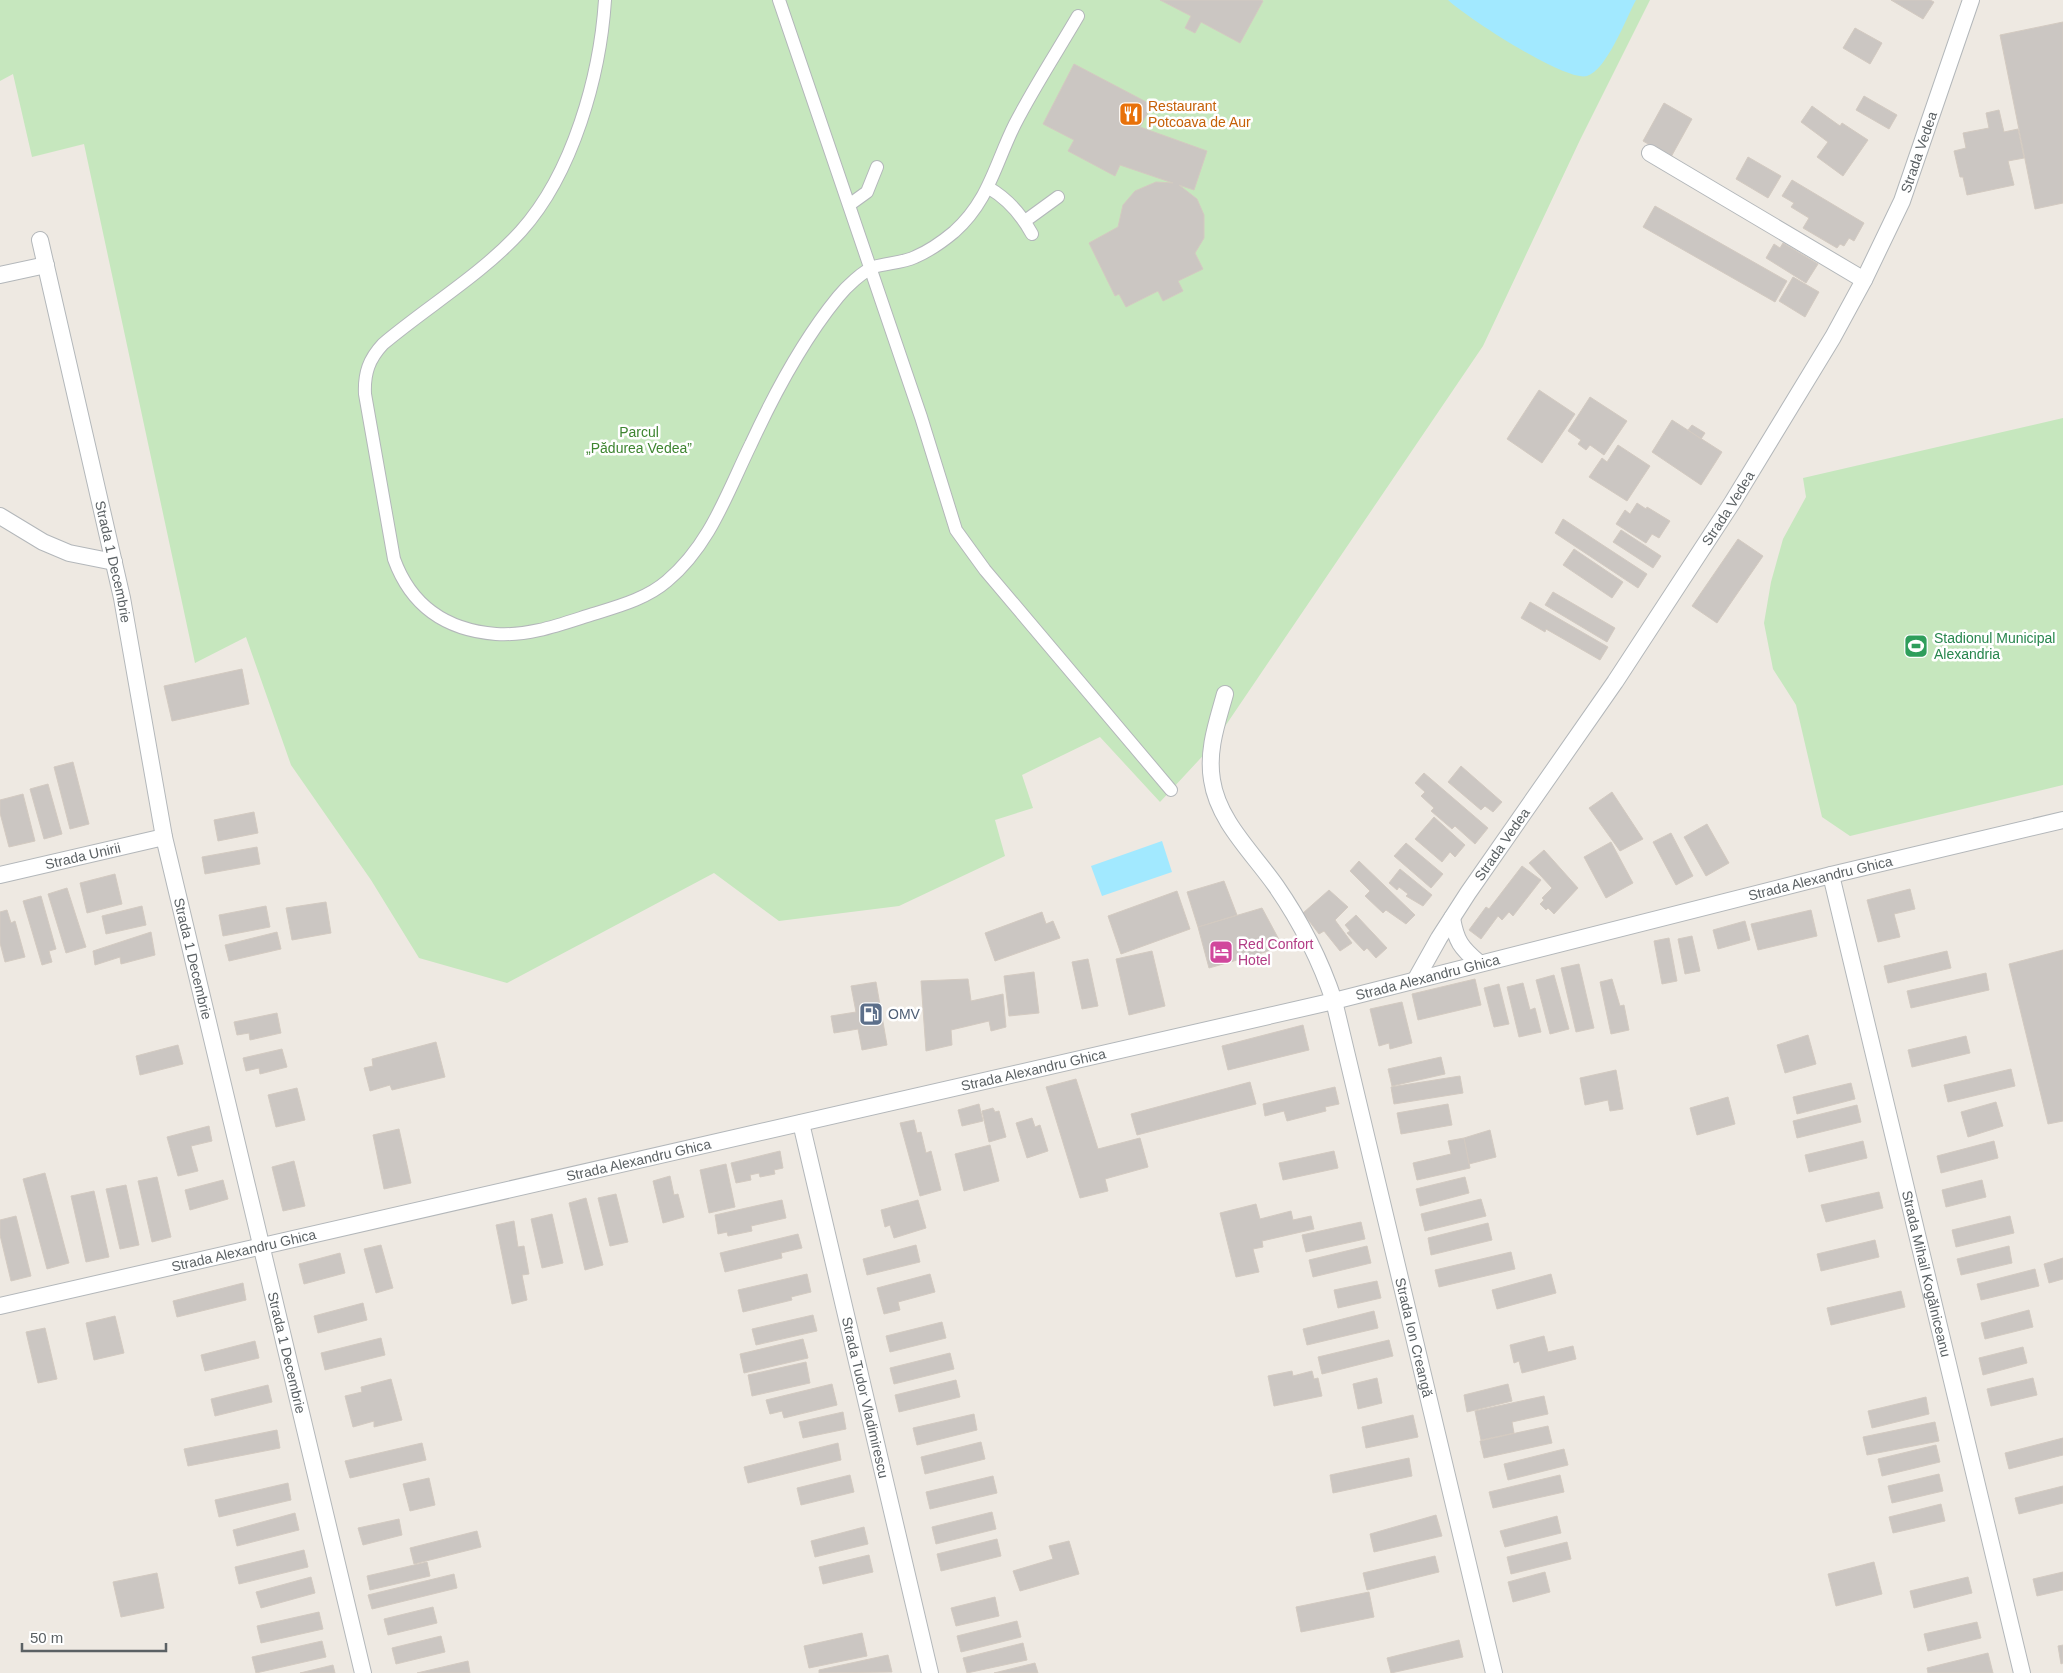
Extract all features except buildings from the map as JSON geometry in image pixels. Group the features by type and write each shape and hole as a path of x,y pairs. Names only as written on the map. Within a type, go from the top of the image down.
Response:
{"street":[{"path":"605,0 603,29 594,75 576,132 551,191 521,231 486,263 383,344 373,355 364,381 394,559 401,579 413,596 430,612 452,624 477,632 512,635 538,632 632,602 665,583 686,564 704,539 724,504 750,444 782,381 804,344 840,294 870,268 912,258 935,246 965,221 989,188 1015,125 1078,16"},
{"path":"779,0 921,417 956,530 985,570 1171,790"},
{"name":"Strada Vedea","path":"1416,979 1452,918 1615,682 1732,503 1833,337 1864,280 1902,201 1971,0"},
{"path":"1650,153 1864,280"},
{"path":"849,206 867,192 877,167"},
{"path":"989,188 1003,196 1025,221 1032,234"},
{"path":"1025,221 1058,197"},
{"name":"Strada 1 Decembrie","path":"40,240 122,598 164,837 263,1244 363,1673"},
{"path":"0,275 46,264"},
{"path":"0,516 43,542 69,553 114,562"},
{"name":"Strada Ion Creangă","path":"1224,694 1211,746 1210,769 1217,799 1227,818 1276,886 1303,928 1322,966 1334,1001 1494,1673"},
{"name":"Strada Alexandru Ghica","path":"0,1306 263,1244 1334,1001 1831,875 2063,820"},
{"name":"Strada Unirii","path":"0,875 164,837"},
{"name":"Strada Mihail Kogălniceanu","path":"1831,875 2022,1673"},
{"path":"1452,918 1456,937 1465,951 1479,963"},
{"name":"Strada Tudor Vladimirescu","path":"801,1123 930,1673"}],"green space":[{"name":"Parcul „Pădurea Vedea”","path":"0,0 1650,0 1580,140 1483,346 1211,747 1160,802 1100,737 1022,775 1033,808 995,820 1005,856 899,906 779,921 714,873 507,983 419,958 371,880 291,765 246,637 195,663 84,144 32,157 13,74 0,81"},
{"name":"Stadionul Municipal Alexandria","path":"2063,418 2063,785 1850,836 1822,817 1796,705 1773,669 1764,623 1771,582 1783,539 1806,497 1803,478"}],"water":[{"path":"1448,0 1636,0 1609,54 1594,72 1587,76 1575,75 1559,69 1516,47 1474,20"},
{"path":"1162,841 1172,872 1102,896 1091,866"}],"place":[{"name":"Restaurant Potcoava de Aur","path":"1131,114"},
{"name":"Stadionul Municipal Alexandria","path":"1916,646"},
{"name":"Red Confort Hotel","path":"1221,952"},
{"name":"OMV","path":"871,1014"}]}
